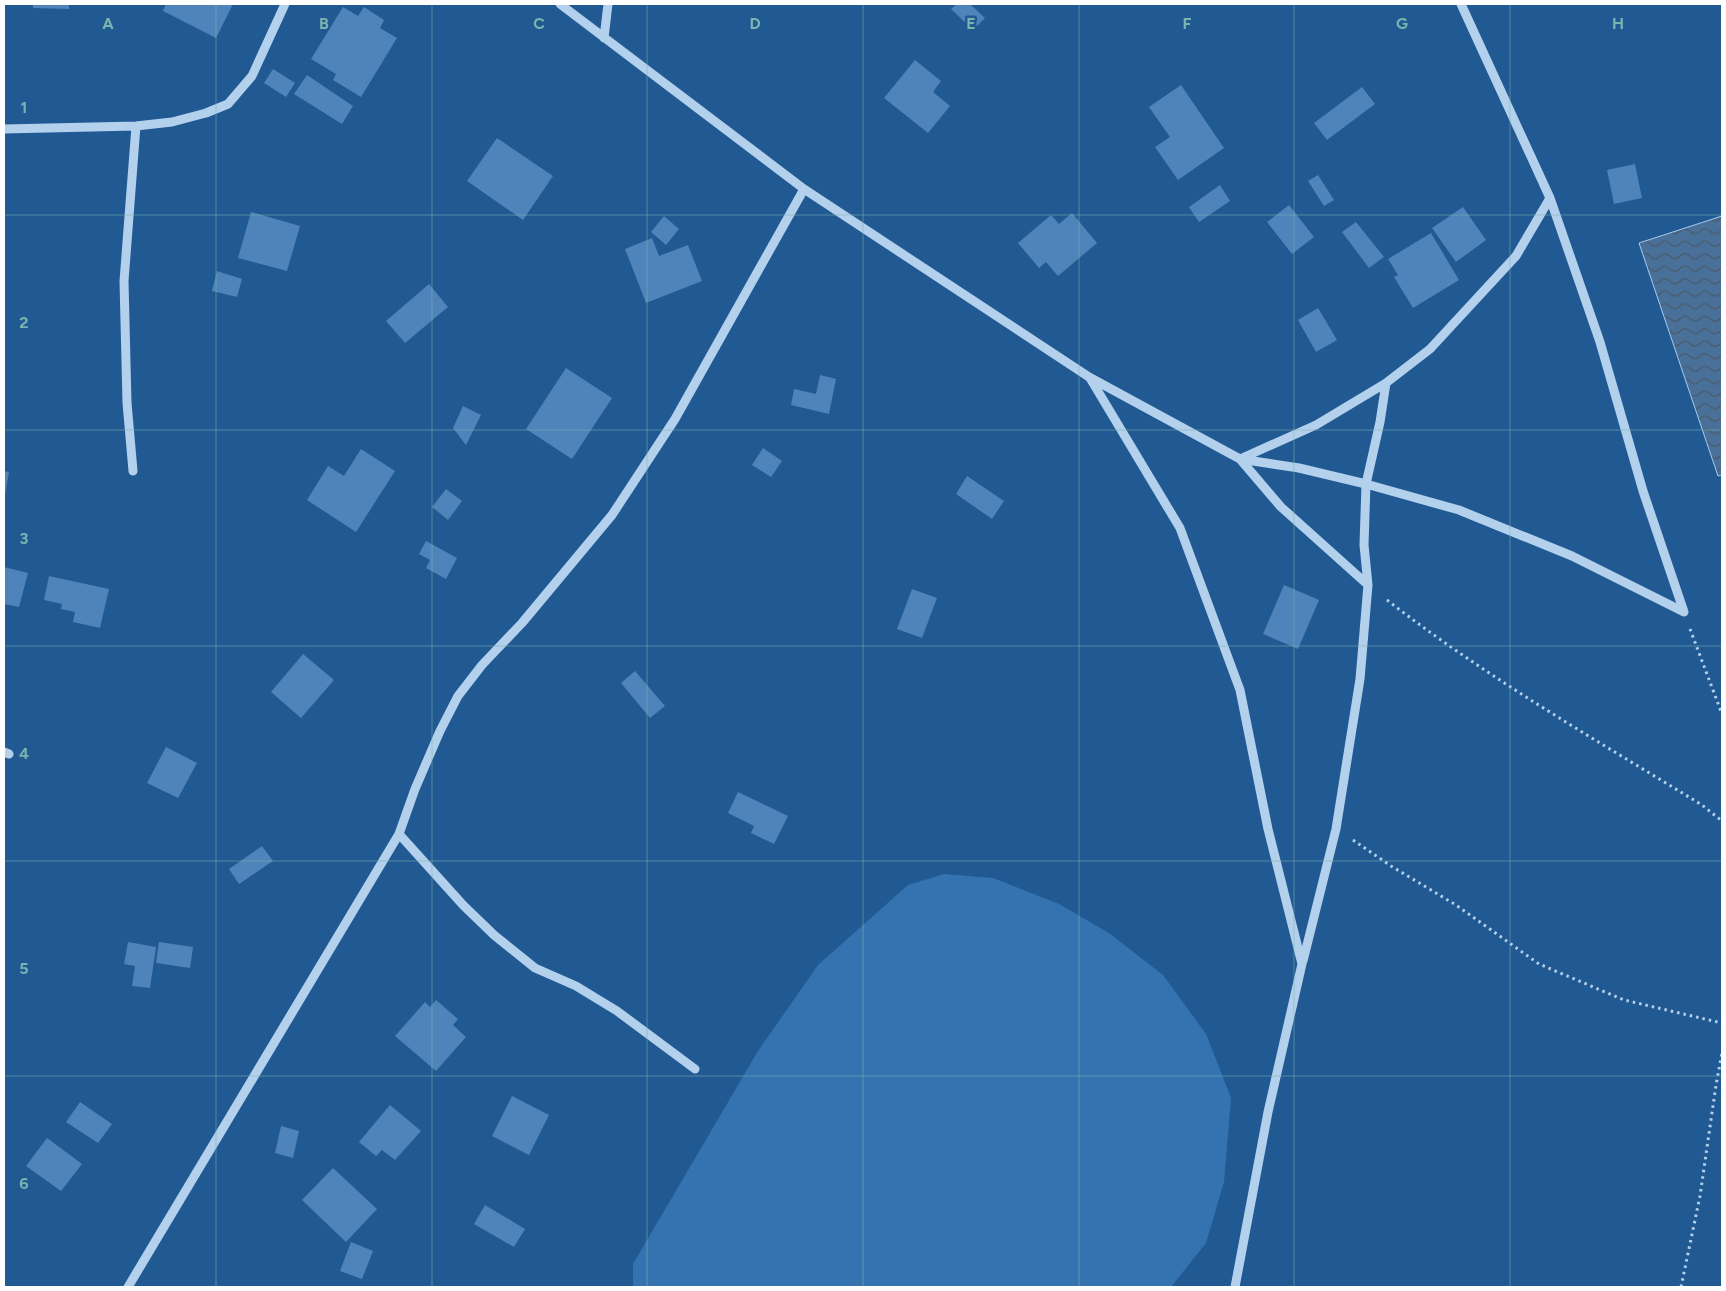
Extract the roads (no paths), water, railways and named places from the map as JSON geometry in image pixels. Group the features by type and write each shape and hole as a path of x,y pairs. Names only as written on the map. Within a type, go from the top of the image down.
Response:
{"street":[{"path":"4,129 136,126 172,122 206,113 228,104 252,76 285,4"},
{"path":"560,4 804,189 1089,377 1240,459 1299,468 1366,484 1459,510 1563,552 1684,612 1643,491 1600,342 1550,198 1461,4"},
{"path":"604,38 608,4"},
{"path":"133,471 127,403 124,281 136,126"},
{"path":"128,1287 399,834 415,789 440,731 458,696 482,665 522,623 612,515 675,419 804,189"},
{"path":"1240,459 1316,425 1386,382 1430,349 1516,256 1550,198"},
{"path":"1089,377 1180,528 1240,690 1268,829 1302,964"},
{"path":"1235,1287 1268,1112 1302,964 1336,829 1360,679 1368,585 1364,545 1366,484 1380,422 1386,382"},
{"path":"1240,459 1281,507 1368,585"},
{"path":"399,834 463,905 500,941 535,968 576,986 617,1012 696,1069"}],"water":[{"path":"1722,216 1722,475 1718,476 1639,243"}]}
